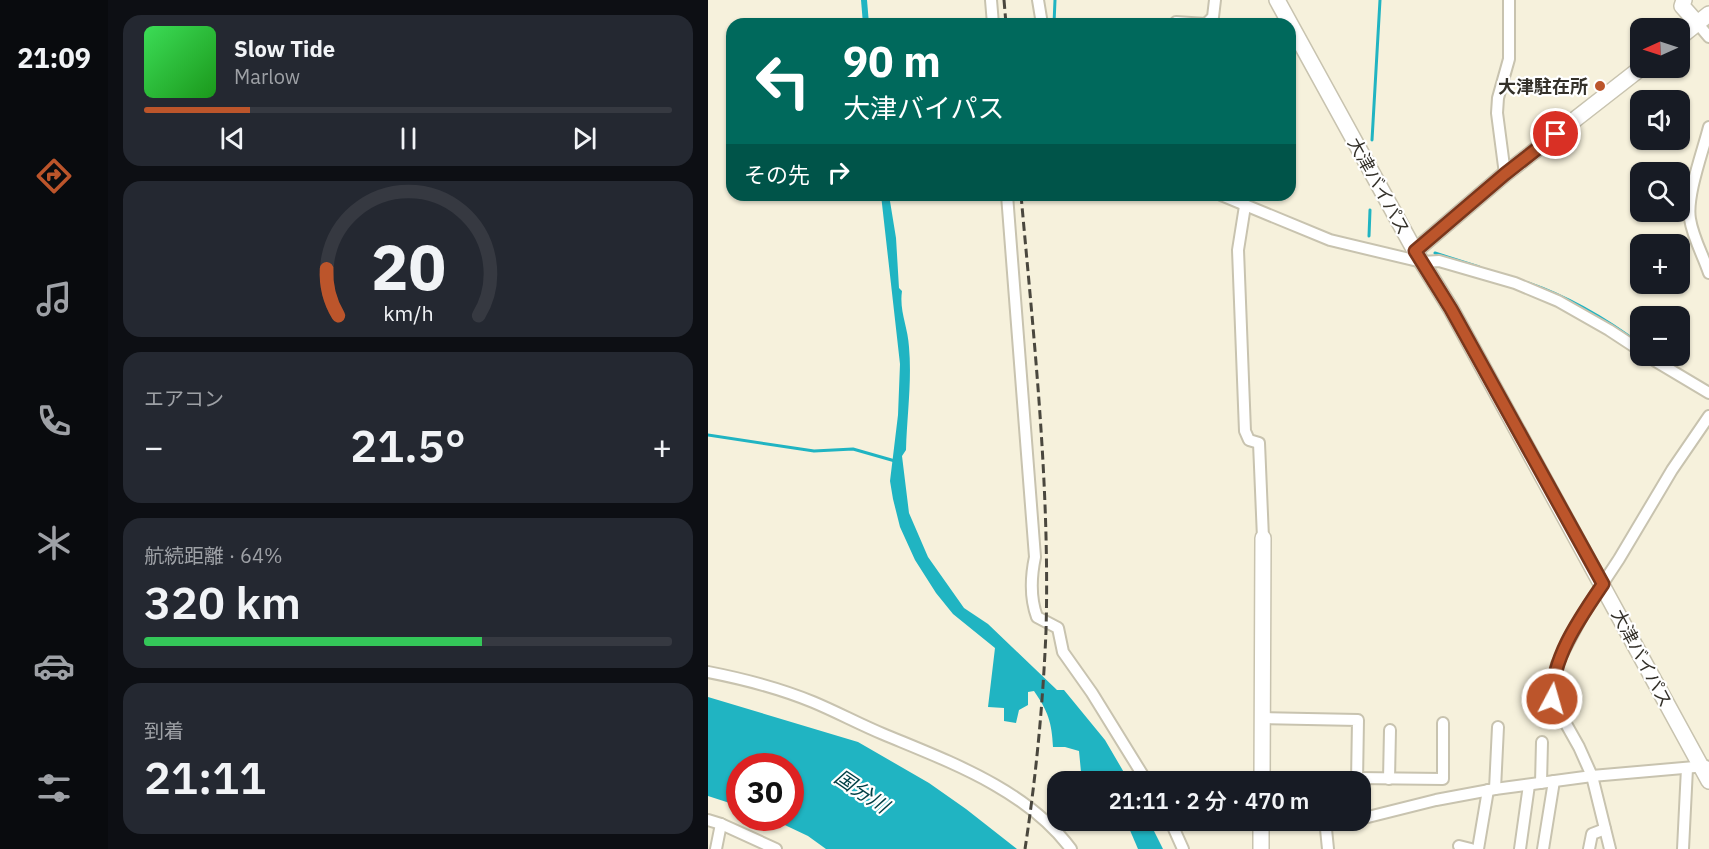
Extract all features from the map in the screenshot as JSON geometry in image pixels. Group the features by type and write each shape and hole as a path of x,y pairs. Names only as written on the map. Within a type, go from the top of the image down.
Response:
{"main road":[{"name":"大津バイパス","path":"1277,0 1287,18"},
{"path":"1684,0 1683,9 1703,19 1690,29"},
{"name":"大津バイパス","path":"1296,34 1603,584 1702,771"},
{"path":"1418,256 1505,174 1630,77"},
{"path":"1262,771 1263,538"},
{"path":"1261,831 1261,849"}],"street":[{"path":"991,0 992,18"},
{"path":"1038,0 1041,18"},
{"path":"1212,18 1215,0"},
{"path":"1505,174 1497,113 1498,98 1509,59 1509,0"},
{"path":"1703,19 1709,37"},
{"path":"1709,127 1690,199 1689,217 1709,273"},
{"path":"1008,201 1035,557 1032,569 1033,605 1037,617 1058,628 1063,652 1092,693 1140,771"},
{"path":"1234,201 1330,240 1418,256 1515,283 1558,301 1630,344"},
{"path":"1245,206 1238,250 1245,431 1249,440 1258,443 1263,538"},
{"path":"1664,366 1709,393"},
{"path":"1610,849 1592,776 1579,747 1552,699 1552,683 1557,664 1586,609 1672,470 1709,416"},
{"path":"708,672 741,678 785,692 960,766 1018,800 1040,817 1071,849"},
{"path":"1264,718 1358,720 1357,771"},
{"path":"1371,780 1443,779 1443,723"},
{"path":"1478,849 1492,790 1498,727"},
{"path":"1389,779 1390,730"},
{"path":"1520,849 1542,742"},
{"path":"1371,816 1436,800 1554,781 1592,776 1702,771 1683,849"},
{"path":"1543,849 1554,781"},
{"path":"708,820 776,849"},
{"path":"716,849 721,824"},
{"path":"1589,849 1592,834 1605,829"},
{"path":"1175,831 1183,849"},
{"path":"1326,831 1328,849"},
{"path":"1459,846 1471,849"}],"water":[{"path":"861,0 867,0 868,18 862,18"},
{"path":"882,201 890,201 896,238 899,288 902,291 909,347 910,385 906,450 902,456 909,513 928,557 964,608 988,624 1057,690 1064,690 1105,740 1123,771 1081,771 1079,751 1065,747 1053,747 1048,718 1034,691 1028,692 1028,705 1019,710 1016,723 1004,721 1004,708 988,707 995,648 953,614 936,593 915,560 900,527 890,481 898,415 900,364"},
{"name":"国分川","path":"708,697 858,742 929,783 1017,849 826,849 797,831 804,831 804,753 726,753 726,802 708,796"},
{"path":"1130,831 1154,831 1163,849 1138,849"}],"waterway":[{"path":"1054,18 1055,0"},
{"path":"1372,140 1380,0"},
{"path":"1369,236 1370,210"},
{"path":"1435,253 1479,267"},
{"path":"1528,283 1587,310 1630,337"},
{"path":"708,435 814,451 853,449 895,461"}],"railway":[{"path":"1004,0 1006,18"},
{"path":"1022,201 1040,413 1047,577 1041,713 1025,849"}],"place":[{"name":"大津駐在所","path":"1600,86"}],"route":[{"path":"1552,699 1552,683 1557,664 1586,609 1603,584 1451,309 1415,251 1556,134"}]}
